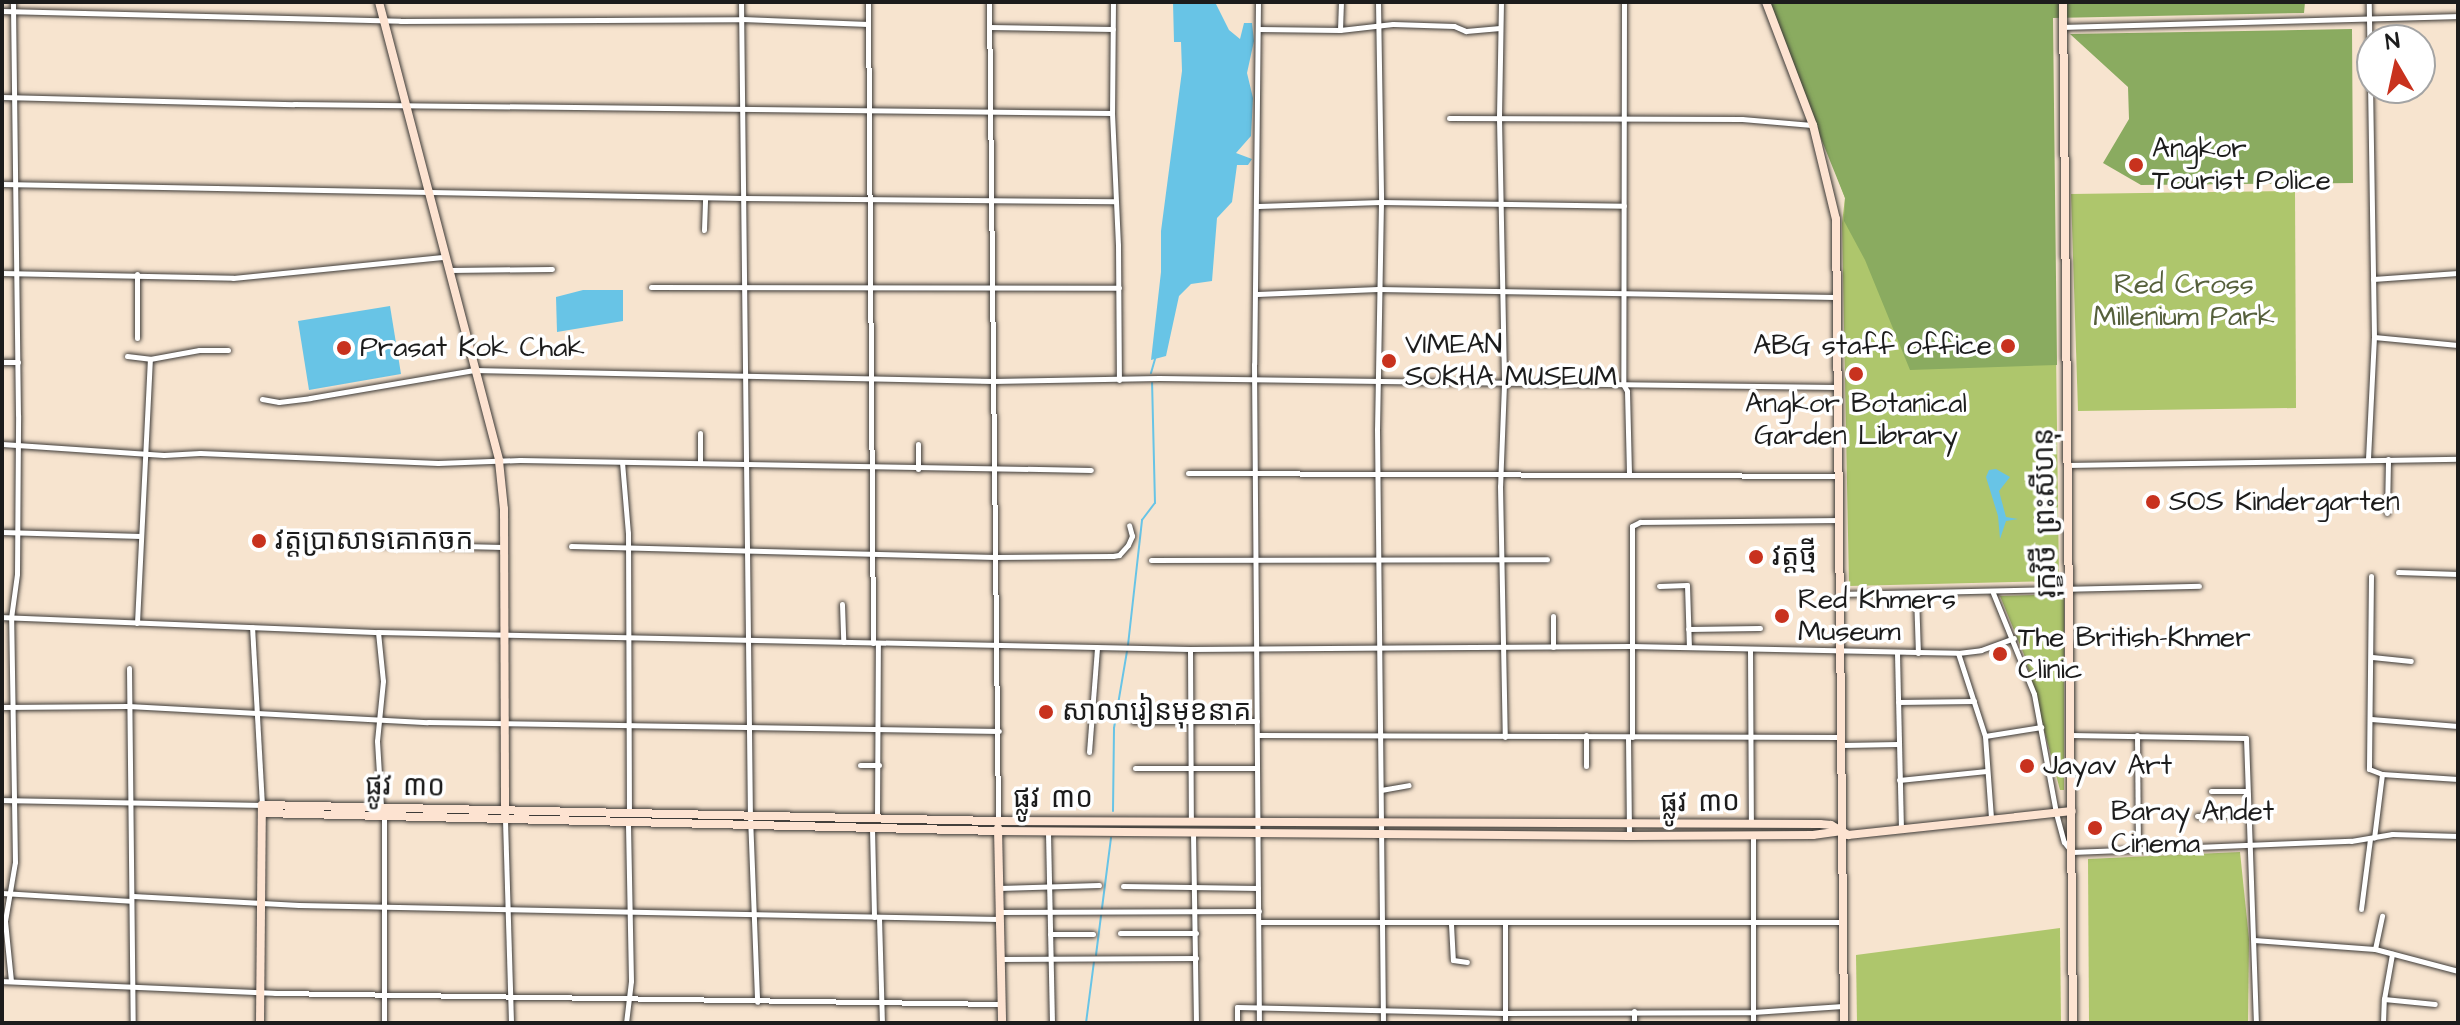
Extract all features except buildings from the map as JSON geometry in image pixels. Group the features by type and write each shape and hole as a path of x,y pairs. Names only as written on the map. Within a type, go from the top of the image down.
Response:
{"street":[{"path":"11,981 5,921 12,893 15,800 11,618 15,601 18,533 18,274 13,2"},
{"path":"379,2 430,191 468,371 499,461 504,547 505,815 511,1023"},
{"path":"741,2 744,375 752,725 750,821 757,1002"},
{"path":"868,2 869,466 879,765 877,818"},
{"path":"989,2 1002,1023"},
{"path":"1113,2 1112,113 1119,288 1119,380"},
{"path":"1258,2 1255,559 1259,1023"},
{"path":"1340,30 1341,2"},
{"path":"1378,2 1381,202 1377,383 1380,474 1378,648 1383,1023"},
{"path":"1501,2 1499,118 1504,384 1501,561 1506,647 1505,737"},
{"path":"1624,2 1623,384 1627,391 1629,474"},
{"path":"1766,2 1813,125 1836,219 1844,1023"},
{"name":"រុក្ខវិថី ព្រះសីហនុ","path":"2063,2 2073,1023"},
{"path":"2368,459 2374,337 2369,2"},
{"path":"2,11 384,20 742,19 868,24"},
{"path":"2063,27 2458,16"},
{"path":"1258,29 1340,30 1378,25 1454,26 1466,31 1500,28"},
{"path":"989,27 1113,29"},
{"path":"2,97 1112,113"},
{"path":"1449,118 1742,119 1813,125"},
{"path":"2,184 705,198 1115,201"},
{"path":"704,230 705,198"},
{"path":"1258,206 1381,202 1624,206"},
{"path":"2,273 233,278 445,257"},
{"path":"449,270 552,269"},
{"path":"2373,279 2458,273"},
{"path":"137,274 137,338"},
{"path":"651,287 1119,288"},
{"path":"1257,294 1378,289 1835,297"},
{"path":"2374,337 2458,345"},
{"path":"127,356 150,359 199,350 228,350"},
{"path":"137,623 150,359"},
{"path":"2,362 18,362"},
{"path":"262,399 279,402 310,398 468,371 993,381 1255,380 1837,387"},
{"path":"700,433 700,463"},
{"path":"2,444 146,454 438,463 622,462 994,471 1091,470"},
{"path":"918,444 918,469"},
{"path":"2387,513 2388,459"},
{"path":"2068,465 2458,459"},
{"path":"622,462 628,533 625,548 629,812"},
{"path":"1188,473 1838,476"},
{"path":"1629,836 1632,526 1640,522 1838,520"},
{"path":"571,546 995,557 1119,555 1132,536 1129,525"},
{"path":"2,532 141,536"},
{"path":"380,544 504,547"},
{"path":"1151,560 1547,559"},
{"path":"2398,572 2458,574"},
{"path":"2371,576 2369,769 2382,774 2458,779"},
{"path":"1659,586 1687,585 1689,647"},
{"path":"1840,594 1993,593 2199,586"},
{"path":"1993,593 2014,638 2034,694 2056,813 2064,842 2072,852 2372,839 2392,834 2458,836"},
{"path":"1916,594 1918,653"},
{"path":"842,604 843,642"},
{"path":"1553,616 1553,647"},
{"path":"2,617 378,632 1190,649 1631,646 1958,653 1981,650 2014,638"},
{"path":"252,627 262,809 260,1023"},
{"path":"1688,629 1760,628"},
{"path":"378,632 383,681 377,741 383,813 384,1023"},
{"path":"1089,752 1097,647"},
{"path":"1190,649 1191,822"},
{"path":"1750,649 1751,824"},
{"path":"1897,653 1901,829"},
{"path":"1958,653 1985,736 1991,818"},
{"path":"2372,657 2411,661"},
{"path":"129,668 133,1023"},
{"path":"1898,702 1974,701"},
{"path":"2,707 128,706 381,719 999,731"},
{"path":"2371,719 2458,726"},
{"path":"1133,721 1257,721"},
{"path":"1985,736 2041,727"},
{"path":"1257,735 1750,737 1898,744"},
{"path":"1586,735 1586,766"},
{"path":"2070,735 2244,737 2256,1023"},
{"path":"2137,735 2138,849"},
{"path":"860,765 879,765"},
{"path":"1135,768 1256,768"},
{"path":"1899,780 1987,771"},
{"path":"2361,909 2382,774"},
{"path":"1381,790 1409,785"},
{"path":"2211,791 2247,791"},
{"path":"2,800 262,809"},
{"name":"ផ្លូវ ៣០","path":"262,809 505,815 629,812 872,828 998,831 1257,833 1382,828 1751,824 1831,825 1848,835 2072,811"},
{"path":"2197,816 2248,814"},
{"name":"ផ្លូវ ៣០","path":"505,815 628,823 877,818 1258,822 1629,836 1831,834 1842,831"},
{"path":"626,1023 630,997 628,823"},
{"path":"872,828 882,1023"},
{"path":"1048,831 1052,1023"},
{"path":"1193,833 1196,1023"},
{"path":"1753,835 1753,1023"},
{"path":"999,888 1099,885"},
{"path":"1123,886 1258,888"},
{"path":"2,893 262,903 876,917 1000,915 1049,910 1259,911"},
{"path":"2375,949 2382,916"},
{"path":"1259,922 1841,922"},
{"path":"1451,924 1453,960 1467,962"},
{"path":"1505,924 1505,1023"},
{"path":"1120,933 1196,933"},
{"path":"1050,934 1093,934"},
{"path":"2254,940 2375,949 2458,971"},
{"path":"2383,1023 2392,954"},
{"path":"1001,959 1196,958"},
{"path":"2,981 260,991 1002,1004"},
{"path":"2384,999 2435,1004"},
{"path":"1237,1023 1237,1007 1505,1013 1753,1012 1844,1006"},
{"path":"1634,1011 1634,1023"}],"green space":[{"path":"1766,2 2305,2 2304,13 2053,18 2057,365 1910,370 1865,260 1844,221 1845,198"},
{"path":"2352,29 2353,183 2141,185 2103,163 2129,119 2128,87 2070,34"},
{"path":"2053,121 2059,581 1849,586 1842,223 1845,198 1818,125"},
{"name":"Red Cross Millenium Park","path":"2295,191 2296,408 2078,411 2071,194"},
{"path":"2064,594 2064,790 2060,790 2025,657 2000,596"},
{"path":"2240,852 2249,939 2248,1023 2089,1023 2088,859"},
{"path":"2060,928 2061,1023 1857,1023 1856,955"}],"water":[{"path":"1173,2 1215,2 1229,30 1240,39 1244,23 1252,23 1254,41 1247,73 1253,98 1251,136 1236,153 1252,159 1248,165 1237,165 1232,202 1217,218 1212,281 1191,284 1179,296 1166,356 1151,360 1161,272 1161,231 1182,71 1181,42 1174,42"},
{"path":"583,290 623,290 623,321 557,332 556,297"},
{"path":"390,306 401,374 309,390 298,321"},
{"path":"1996,469 2010,477 1999,491 2006,517 2018,519 2006,521 2000,539 1998,516 1986,477 1989,470"}],"waterway":[{"path":"1151,373 1156,356"},
{"path":"1128,645 1142,520 1155,503 1152,383"},
{"path":"1113,811 1114,728 1127,651"},
{"path":"1096,955 1111,838"},
{"path":"1086,1023 1094,961"}],"place":[{"name":"Angkor Tourist Police","path":"2136,165"},
{"name":"ABG staff office","path":"2008,346"},
{"name":"Prasat Kok Chak","path":"344,348"},
{"name":"VIMEAN SOKHA MUSEUM","path":"1389,361"},
{"name":"Angkor Botanical Garden Library","path":"1856,374"},
{"name":"SOS Kindergarten","path":"2153,502"},
{"name":"វត្តប្រាសាទគោកចក","path":"259,541"},
{"name":"វត្តថ្មី","path":"1756,557"},
{"name":"Red Khmers Museum","path":"1782,616"},
{"name":"The British-Khmer Clinic","path":"2000,654"},
{"name":"សាលារៀនមុខនាគ","path":"1046,712"},
{"name":"Jayav Art","path":"2027,766"},
{"name":"Baray Andet Cinema","path":"2095,828"}]}
